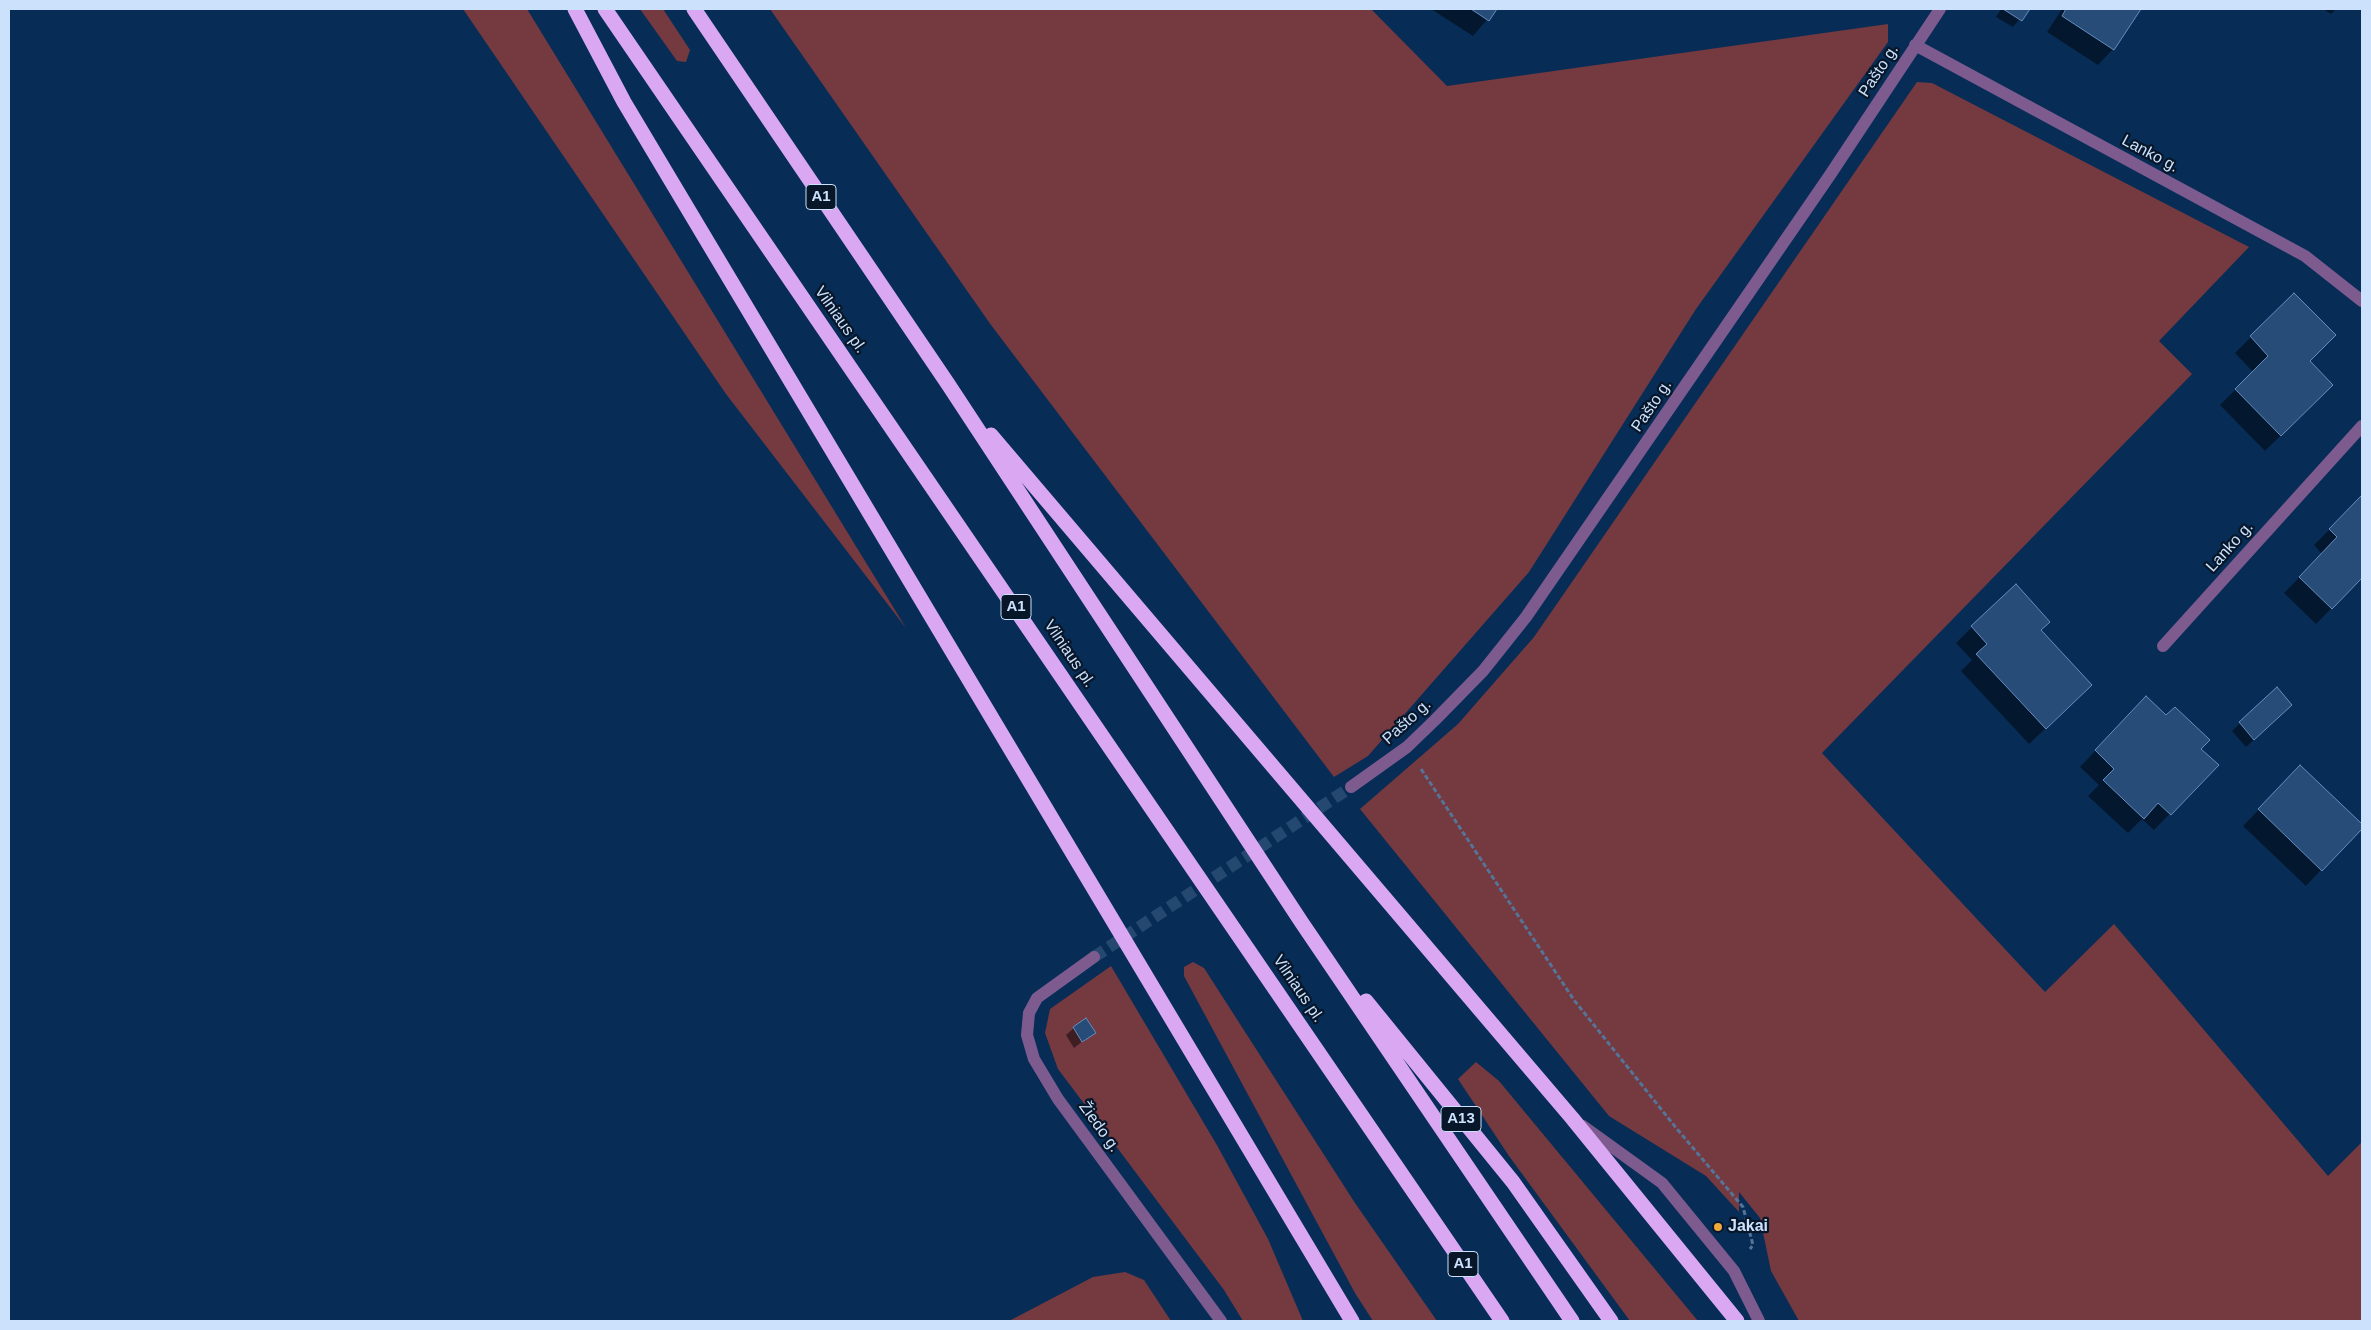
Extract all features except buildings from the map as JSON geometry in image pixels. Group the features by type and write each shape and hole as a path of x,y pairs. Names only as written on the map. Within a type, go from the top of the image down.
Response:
{"highway":[{"path":"575,9 629,110 1352,1321"},
{"name":"Vilniaus pl.","path":"605,9 1249,948 1502,1321"},
{"name":"A1","path":"694,9 948,384 1302,922 1572,1321"},
{"path":"948,384 1572,1118 1737,1321"},
{"name":"A13","path":"1302,922 1513,1182 1612,1321"}],"street":[{"name":"Pašto g.","path":"1351,787 1407,747 1483,671 1526,617 1830,175 1940,9"},
{"name":"Lanko g.","path":"1915,45 2306,256 2362,301"},
{"name":"Lanko g.","path":"2163,646 2362,426"},
{"name":"Žiedo g.","path":"1094,957 1037,998 1029,1013 1027,1035 1034,1058 1058,1099 1217,1320"},
{"path":"1572,1118 1662,1184 1734,1271 1759,1321"}],"path":[{"path":"1407,747 1501,893 1574,1000 1676,1130 1743,1207 1753,1245 1748,1251"}],"shaded area":[{"path":"463,9 527,9 906,628 726,394"},
{"path":"640,9 663,9 690,50 686,62 677,61"},
{"path":"770,9 1371,9 1447,86 1888,24 1888,42 1696,309 1529,572 1368,756 1334,777 991,325"},
{"path":"1917,82 1932,83 2249,247 2159,341 2192,374 1822,753 2045,992 2114,924 2328,1176 2362,1142 2362,1321 1799,1321 1771,1271 1760,1218 1739,1192 1739,1212 1706,1176 1609,1116 1360,809 1458,724 1534,637"},
{"path":"1193,962 1204,968 1355,1203 1437,1321 1373,1321 1355,1293 1184,976 1184,967"},
{"path":"1111,966 1218,1147 1268,1239 1303,1321 1243,1321 1224,1290 1058,1069 1045,1033 1050,1009"},
{"path":"1476,1062 1499,1081 1698,1321 1630,1321 1509,1156 1458,1079"},
{"path":"1125,1272 1144,1280 1171,1321 1009,1321 1093,1277"}],"tunnel":[{"path":"1094,957 1351,787"}],"place":[{"name":"Jakai","path":"1718,1227"}]}
